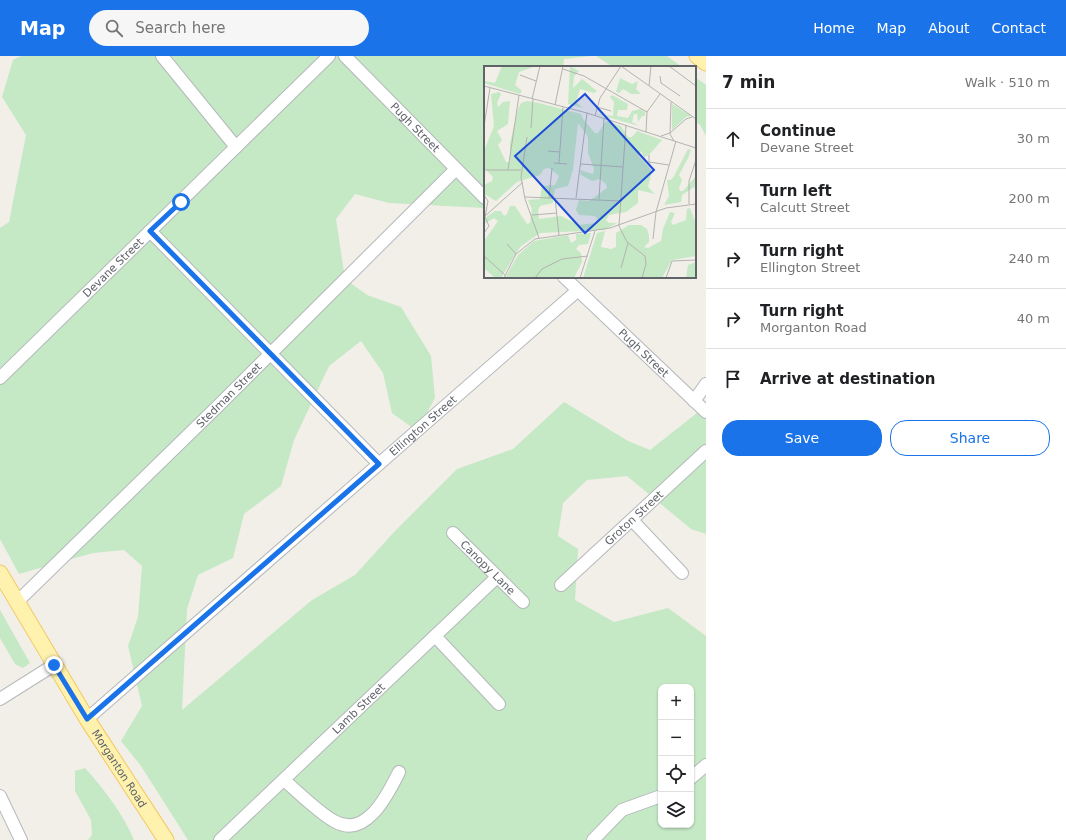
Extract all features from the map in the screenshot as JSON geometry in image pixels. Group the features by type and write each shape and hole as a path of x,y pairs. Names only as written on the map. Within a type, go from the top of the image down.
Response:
{"main road":[{"path":"696,56 706,63"},
{"name":"Morganton Road","path":"0,573 87,719 166,840"}],"street":[{"path":"162,56 236,148"},
{"name":"Devane Street","path":"0,378 329,56"},
{"name":"Pugh Street","path":"345,56 484,197"},
{"name":"Stedman Street","path":"17,602 271,354 456,169"},
{"path":"150,231 379,464"},
{"name":"Pugh Street","path":"565,278 706,412"},
{"name":"Ellington Street","path":"87,719 577,291"},
{"path":"694,400 706,384"},
{"name":"Groton Street","path":"561,585 706,451"},
{"path":"632,520 682,573"},
{"name":"Canopy Lane","path":"453,533 523,602"},
{"name":"Lamb Street","path":"220,840 498,577"},
{"path":"435,636 499,704"},
{"path":"0,699 54,665"},
{"path":"694,775 706,765"},
{"path":"284,780 334,822 348,825 362,821 374,814 389,792 399,772"},
{"path":"0,796 21,840"},
{"path":"593,840 622,810 658,797"}],"green space":[{"path":"21,56 591,56 564,59 563,66 484,66 484,208 389,203 355,194 336,219 345,279 367,295 401,307 431,356 435,398 417,431 392,413 383,373 361,341 329,366 294,440 281,486 244,514 233,558 198,575 187,609 182,710 312,600 355,575 395,531 457,469 513,449 564,402 628,441 650,450 706,406 706,534 691,529 627,476 587,480 563,503 558,536 578,549 575,600 614,622 668,608 706,636 706,840 188,840 141,766 121,741 142,706 128,646 138,617 142,566 124,550 93,553 19,574 0,539 0,228 9,222 26,135 2,97 13,60"},
{"path":"596,56 667,56 681,66 611,66"},
{"path":"696,78 706,85 706,136 700,125 696,122"},
{"path":"0,610 30,663 23,668 15,664 0,638"},
{"path":"85,768 112,802 130,830 134,840 88,840 92,835 91,820 75,791 75,771"}],"route":[{"path":"54,665 87,719 379,464 150,231 181,202"}]}
